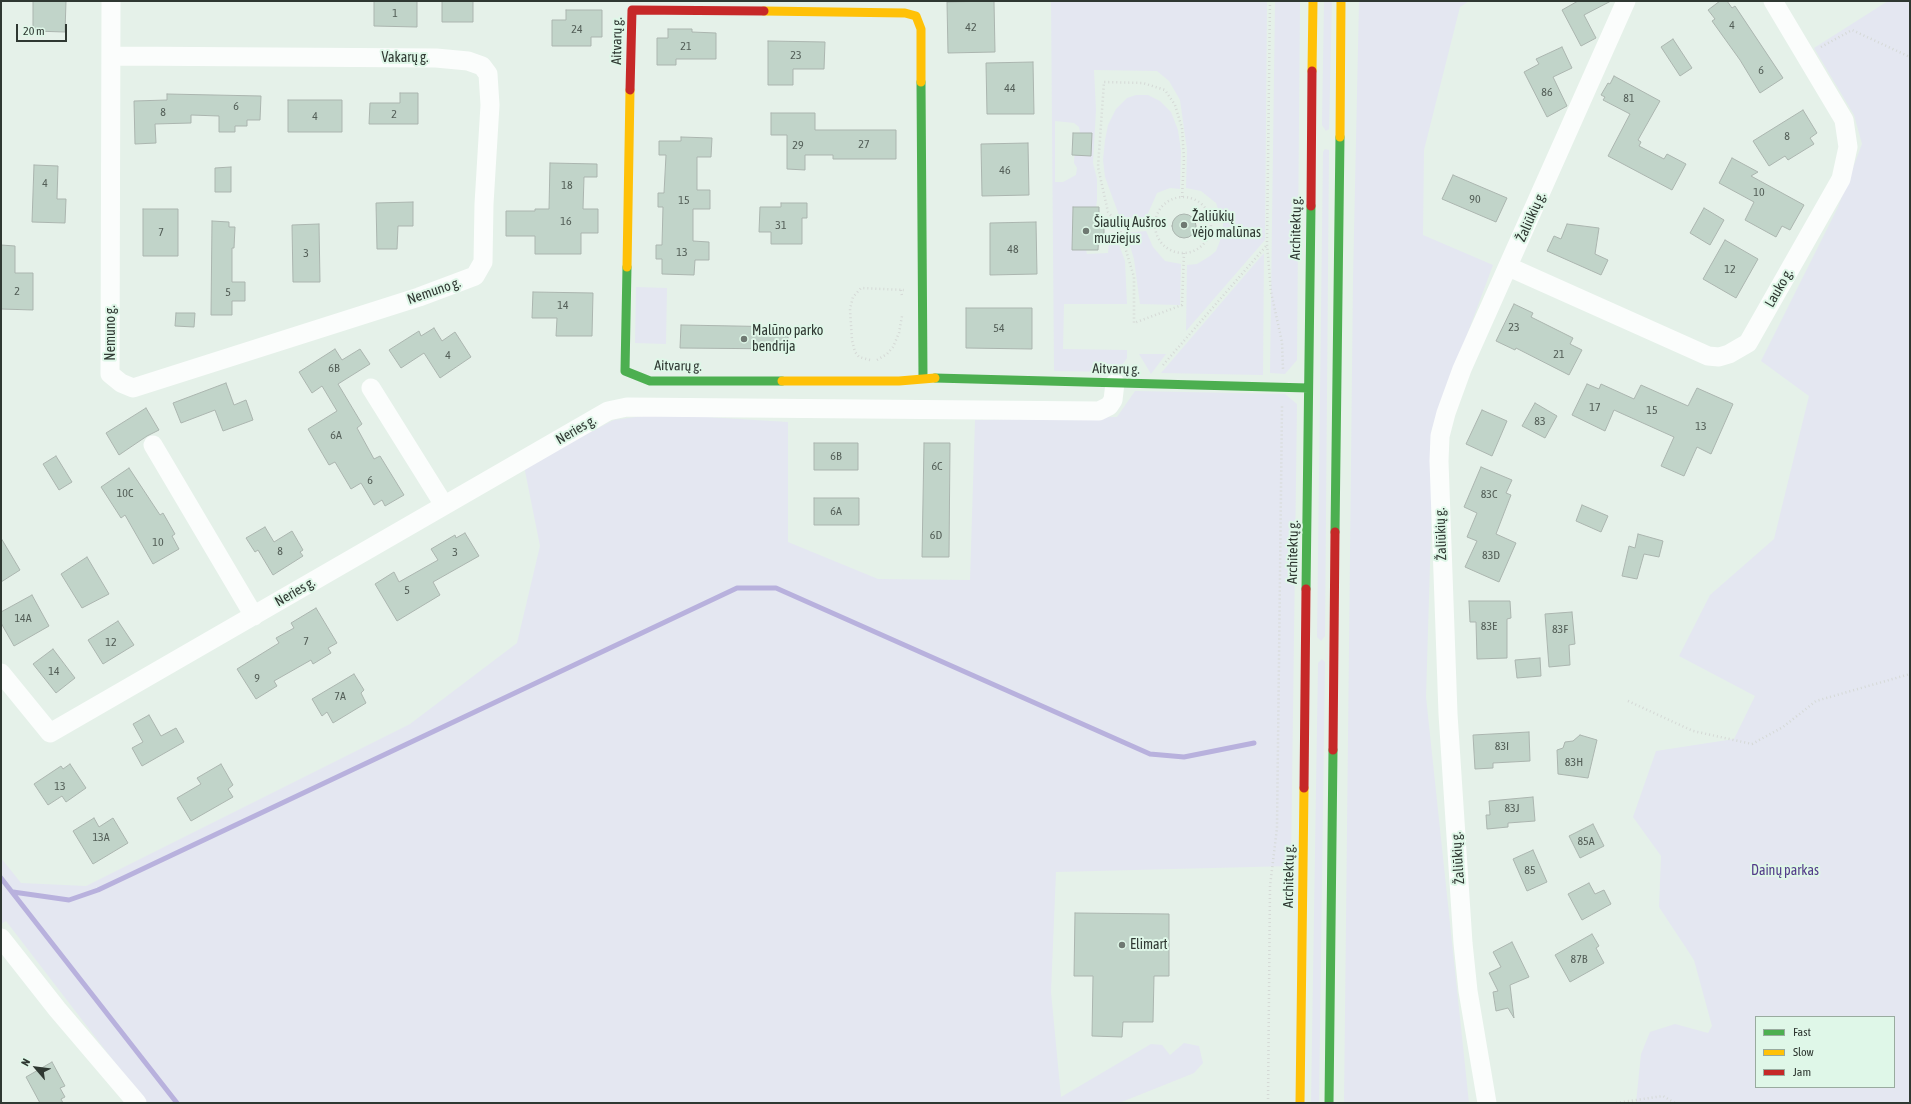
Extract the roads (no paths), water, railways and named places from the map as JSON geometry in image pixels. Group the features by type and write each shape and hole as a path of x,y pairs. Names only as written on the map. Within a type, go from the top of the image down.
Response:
{"main road":[{"name":"Architektų g.","path":"1300,1103 1309,648 1308,388 1315,139 1313,1"},
{"path":"1329,1103 1330,648 1336,139 1341,1"},
{"name":"Aitvarų g.","path":"923,378 920,29 916,16 905,13 632,10 625,371 650,381 898,381 923,378 1308,388"}],"street":[{"name":"Nemuno g.","path":"112,1 113,56 110,374 121,384 133,388 412,299 475,276"},
{"name":"Žaliūkių g.","path":"1487,1103 1468,992 1463,943 1448,714 1439,461 1440,436 1446,413 1462,369 1509,267 1626,1"},
{"name":"Lauko g.","path":"1509,267 1708,356 1719,357 1739,350 1748,343 1841,179 1846,162 1848,147 1844,120 1773,1"},
{"name":"Vakarų g.","path":"113,56 436,58 468,61 482,66 488,74 490,105 484,204 483,262 475,276"},
{"name":"Neries g.","path":"1,673 50,734 608,411 627,407 1099,411 1109,406 1113,400 1115,383"},
{"path":"371,388 444,505"},
{"path":"153,445 254,616"},
{"path":"1,938 57,1009 137,1103"}],"waterway":[{"path":"13,892 69,900 98,890 737,588 776,588 1150,754 1184,757 1254,743"},
{"path":"1,878 177,1103"}],"place":[{"name":"Žaliūkių vėjo malūnas","path":"1184,225"},
{"name":"Šiaulių Aušros muziejus","path":"1086,231"},
{"name":"Malūno parko bendrija","path":"744,339"},
{"name":"Elimart","path":"1122,945"}],"park label":[{"name":"Dainų parkas","path":"1785,871"}]}
